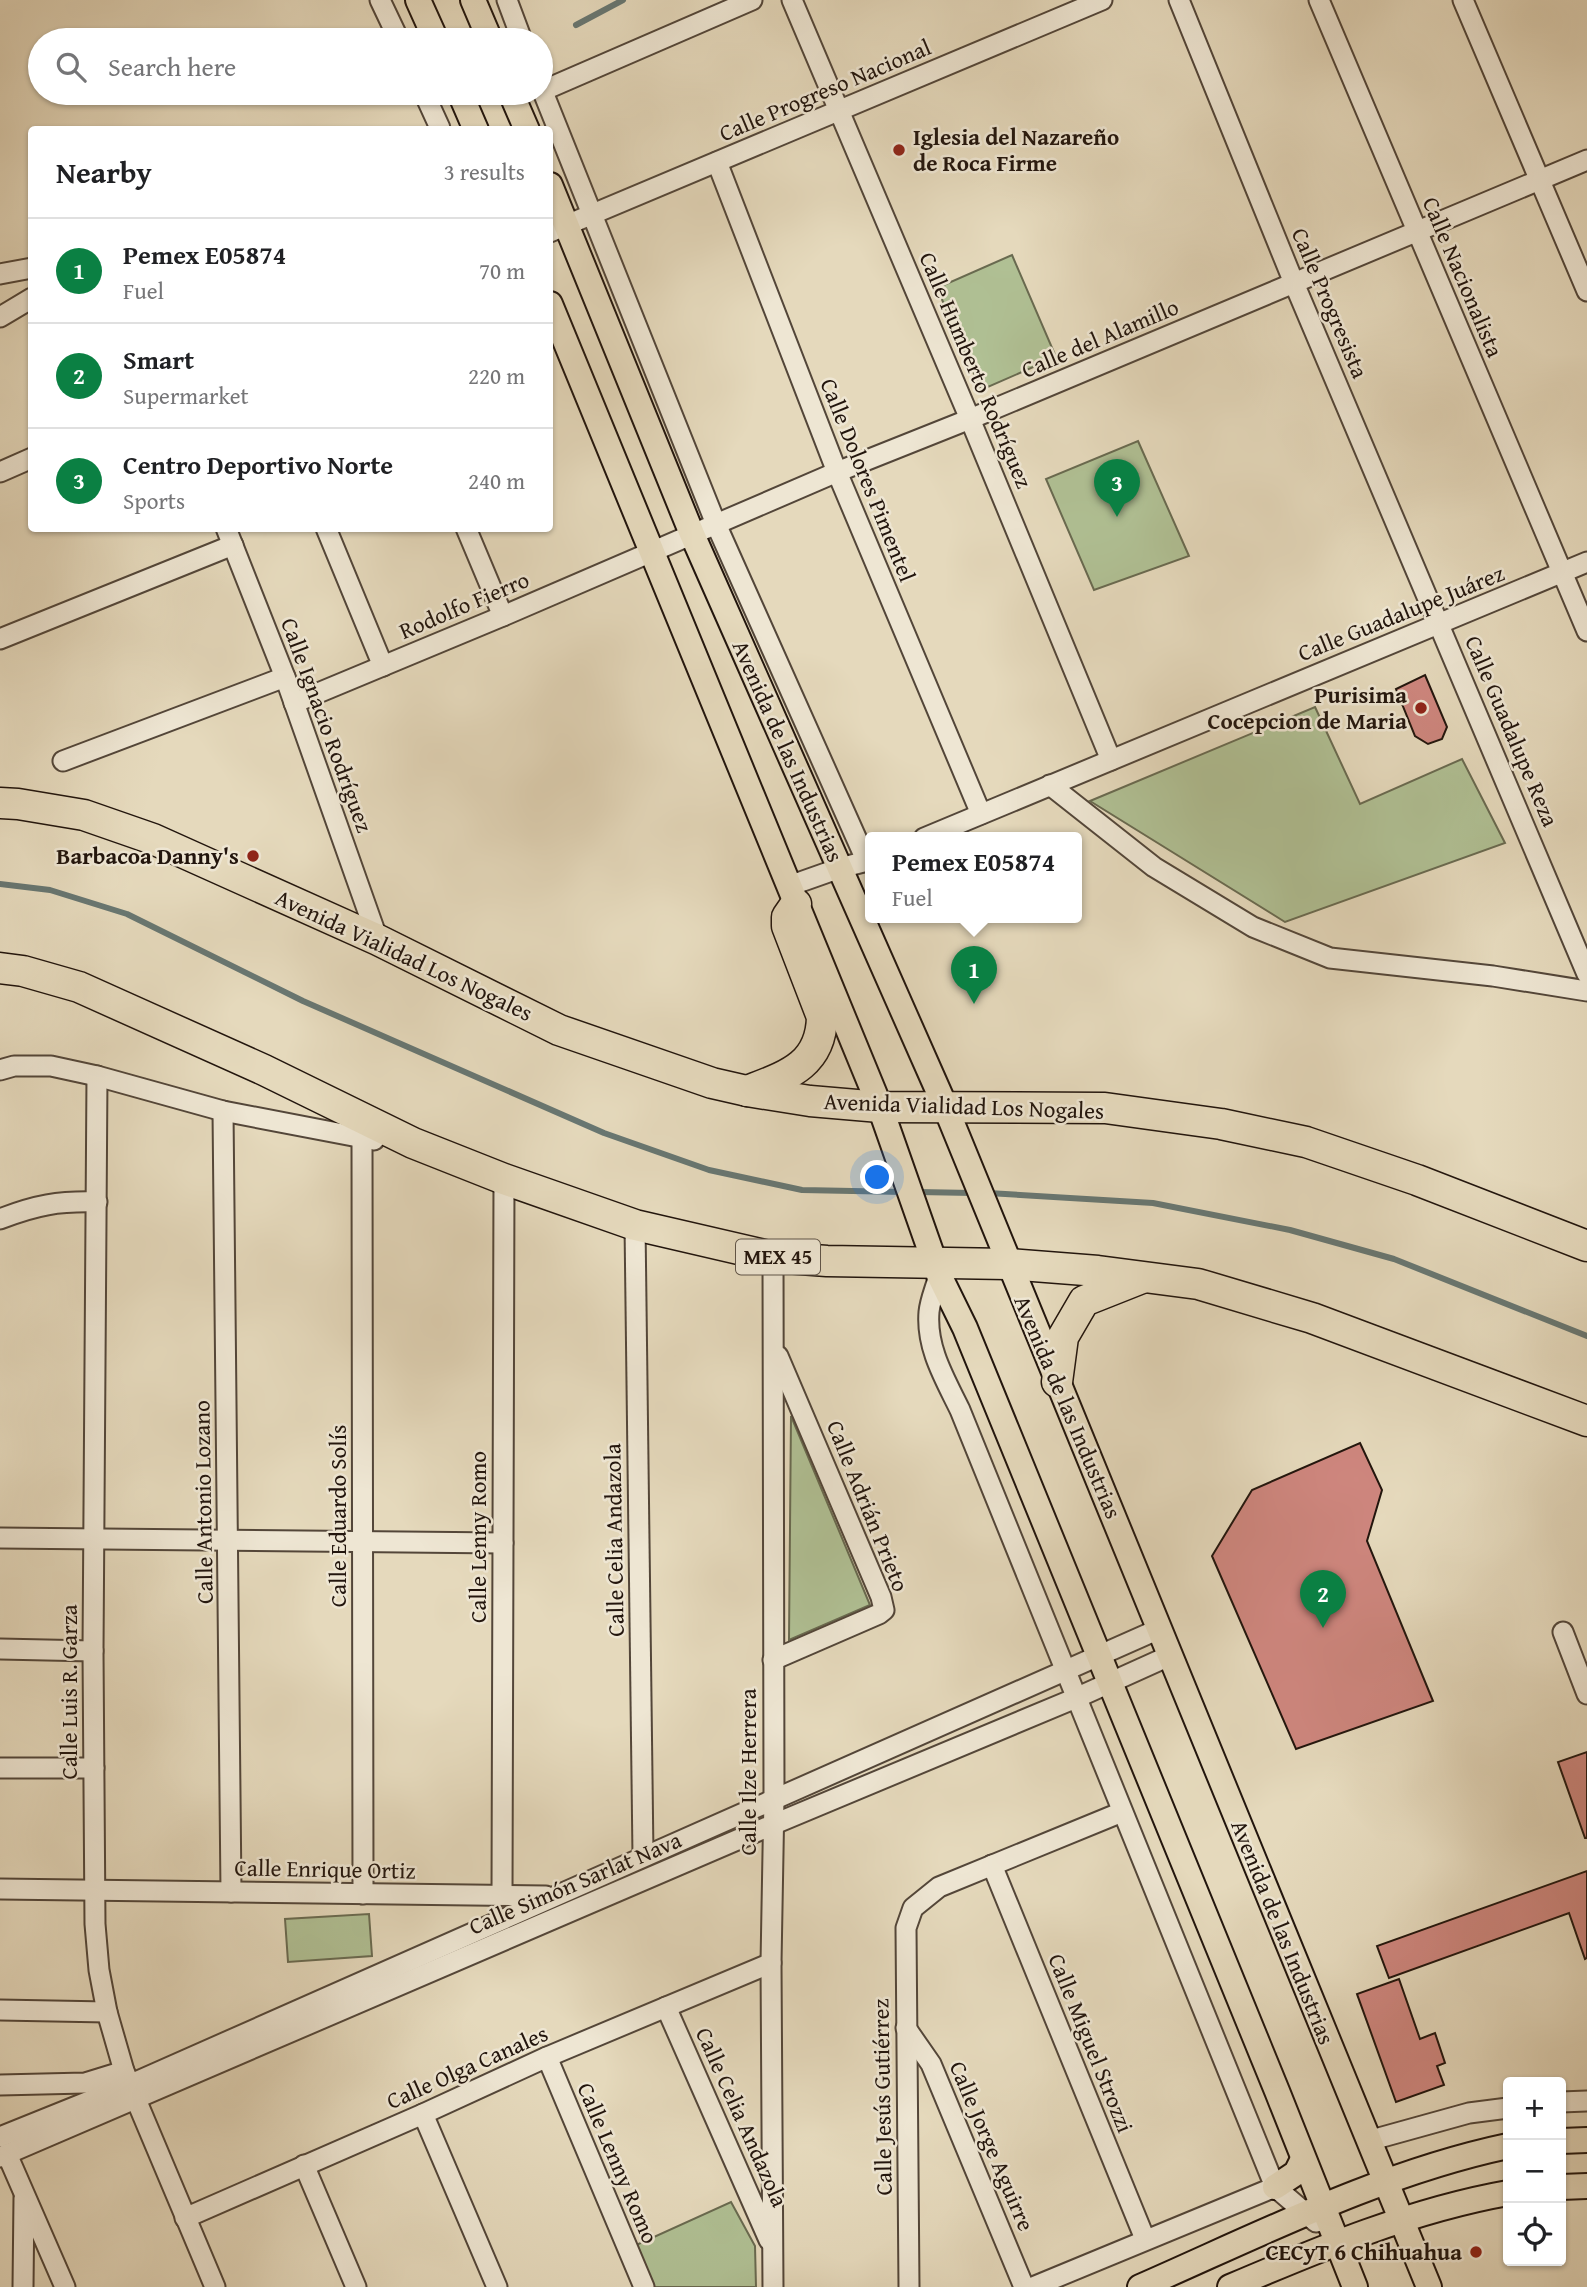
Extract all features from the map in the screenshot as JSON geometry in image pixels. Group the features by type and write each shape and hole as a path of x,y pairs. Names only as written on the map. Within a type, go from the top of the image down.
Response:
{"highway":[{"name":"Avenida Vialidad Los Nogales","path":"0,803 84,815 153,839 378,940 559,1030 712,1083 810,1101 880,1107 1105,1108 1221,1124 1306,1142 1417,1180 1587,1246"},
{"path":"747,1091 788,1076 816,1049 822,1030 822,1017 787,926 793,895"},
{"name":"MEX 45","path":"0,968 23,971 79,987 264,1070 414,1143 504,1179 635,1225 773,1257 937,1269 1008,1264 1198,1284 1311,1318 1587,1421"},
{"path":"1057,1382 1063,1337 1084,1301 1145,1277"}],"main road":[{"path":"418,0 431,28"},
{"path":"473,0 484,28"},
{"path":"465,105 473,122"},
{"path":"517,105 525,126"},
{"name":"Avenida de las Industrias","path":"553,202 558,229 972,1171 1429,2287"},
{"name":"Avenida de las Industrias","path":"553,311 880,1107 937,1269 970,1341 1111,1682 1303,2159 1315,2211 1337,2243 1355,2287"},
{"path":"1566,2141 1587,2140"},
{"path":"1140,2287 1385,2182 1503,2147"},
{"path":"1275,2188 1296,2174 1303,2159"},
{"path":"1566,2187 1587,2186"},
{"path":"1230,2287 1337,2243 1503,2194"}],"street":[{"path":"380,0 393,28"},
{"path":"507,0 518,28"},
{"path":"553,84 752,0"},
{"name":"Calle Humberto Rodríguez","path":"792,0 1111,760"},
{"name":"Calle Progreso Nacional","path":"558,229 1102,0"},
{"name":"Calle Progresista","path":"1180,0 1294,283 1440,623"},
{"name":"Calle Nacionalista","path":"1319,0 1587,631"},
{"path":"1463,0 1587,291"},
{"path":"429,105 437,126"},
{"name":"Avenida de las Industrias","path":"548,105 716,524 865,852"},
{"path":"453,126 473,122"},
{"name":"Calle del Alamillo","path":"692,534 1587,160"},
{"name":"Calle Dolores Pimentel","path":"717,162 837,472 981,814"},
{"path":"0,274 28,269"},
{"path":"0,317 28,300"},
{"path":"0,472 28,459"},
{"path":"328,532 383,666"},
{"path":"468,532 503,616"},
{"path":"652,552 692,534"},
{"path":"0,639 229,537"},
{"name":"Calle Ignacio Rodríguez","path":"229,537 285,677 378,940"},
{"name":"Rodolfo Fierro","path":"294,703 652,552"},
{"name":"Calle Guadalupe Juárez","path":"938,832 1587,562"},
{"name":"Calle Guadalupe Reza","path":"1440,623 1587,974"},
{"path":"62,761 285,677"},
{"path":"1050,785 1154,867 1253,927 1330,958 1493,976 1587,991"},
{"path":"793,895 840,868 865,862"},
{"path":"0,1070 14,1066 51,1066 223,1111 362,1139 414,1143"},
{"name":"Calle Luis R. Garza","path":"97,1076 93,1651 95,1891 99,1970 107,2011 130,2085 215,2287"},
{"name":"Calle Antonio Lozano","path":"223,1111 231,1892"},
{"name":"Calle Eduardo Solís","path":"362,1139 363,1894"},
{"name":"Calle Lenny Romo","path":"502,1895 504,1179"},
{"path":"0,1219 54,1203 97,1202"},
{"name":"Calle Celia Andazola","path":"635,1225 642,1856"},
{"name":"Calle Ilze Herrera","path":"773,1257 773,2287"},
{"name":"Avenida de las Industrias","path":"937,1269 929,1311 935,1356 960,1410 1275,2188 1315,2211"},
{"name":"Calle Adrián Prieto","path":"773,1660 884,1610 881,1597 774,1347"},
{"path":"0,1538 503,1543"},
{"name":"Calle Simón Sarlat Nava","path":"2,2149 130,2085 774,1797 1159,1629"},
{"path":"1563,1632 1587,1693"},
{"path":"0,1649 93,1651"},
{"name":"Calle Simón Sarlat Nava","path":"130,2085 772,1825 1076,1699 1169,1656"},
{"path":"0,1768 94,1768"},
{"path":"992,1865 1122,1812"},
{"name":"Calle Jesús Gutiérrez","path":"909,2287 905,1928 912,1908 939,1887 992,1865"},
{"name":"Calle Miguel Strozzi","path":"992,1865 1145,2239"},
{"name":"Calle Enrique Ortiz","path":"0,1889 554,1896"},
{"name":"Calle Olga Canales","path":"185,2218 423,2115 547,2057 771,1963"},
{"name":"Calle Celia Andazola","path":"666,2007 772,2247"},
{"path":"0,2010 107,2011"},
{"name":"Calle Jorge Aguirre","path":"906,2028 931,2064 1024,2287"},
{"name":"Calle Lenny Romo","path":"547,2057 643,2287"},
{"path":"0,2085 130,2085"},
{"path":"1566,2102 1587,2101"},
{"path":"1368,2141 1469,2113 1503,2109"},
{"path":"423,2115 497,2287"},
{"path":"2,2149 24,2190 65,2287"},
{"path":"304,2165 356,2287"},
{"path":"1033,2287 1275,2188"},
{"path":"23,2287 24,2190"}],"green space":[{"path":"1012,255 1056,357 981,390 937,288"},
{"path":"1138,441 1189,556 1094,590 1046,479"},
{"path":"1315,707 1360,804 1462,759 1505,843 1285,922 1090,801"},
{"path":"791,1416 870,1605 789,1640"},
{"path":"369,1914 372,1956 288,1962 285,1919"},
{"path":"731,2202 755,2246 756,2287 652,2287 634,2246"}],"building":[{"name":"Purisima Cocepcion de Maria","path":"1425,675 1447,727 1442,739 1428,744 1415,736 1396,689"},
{"path":"1360,1443 1382,1490 1367,1541 1433,1701 1296,1749 1212,1556 1252,1490"},
{"path":"1587,1752 1587,1838 1585,1838 1558,1762"},
{"path":"1587,1871 1587,1958 1585,1959 1569,1913 1389,1978 1377,1946"},
{"path":"1399,1979 1420,2039 1435,2033 1445,2063 1437,2066 1444,2085 1396,2102 1357,1994"}],"waterway":[{"path":"576,25 623,0"},
{"path":"0,884 50,890 127,914 303,1001 604,1133 709,1170 802,1190 903,1192"},
{"path":"918,1192 973,1193"},
{"path":"988,1193 1153,1203 1290,1230 1394,1259 1587,1336"}],"place":[{"name":"Iglesia del Nazareño de Roca Firme","path":"899,150"},
{"name":"Centro Deportivo Norte","path":"1117,517"},
{"name":"Purisima Cocepcion de Maria","path":"1421,708"},
{"name":"Barbacoa Danny's","path":"253,856"},
{"name":"Pemex E05874","path":"974,1004"},
{"name":"Smart","path":"1323,1628"},
{"name":"CECyT 6 Chihuahua","path":"1476,2252"}]}
